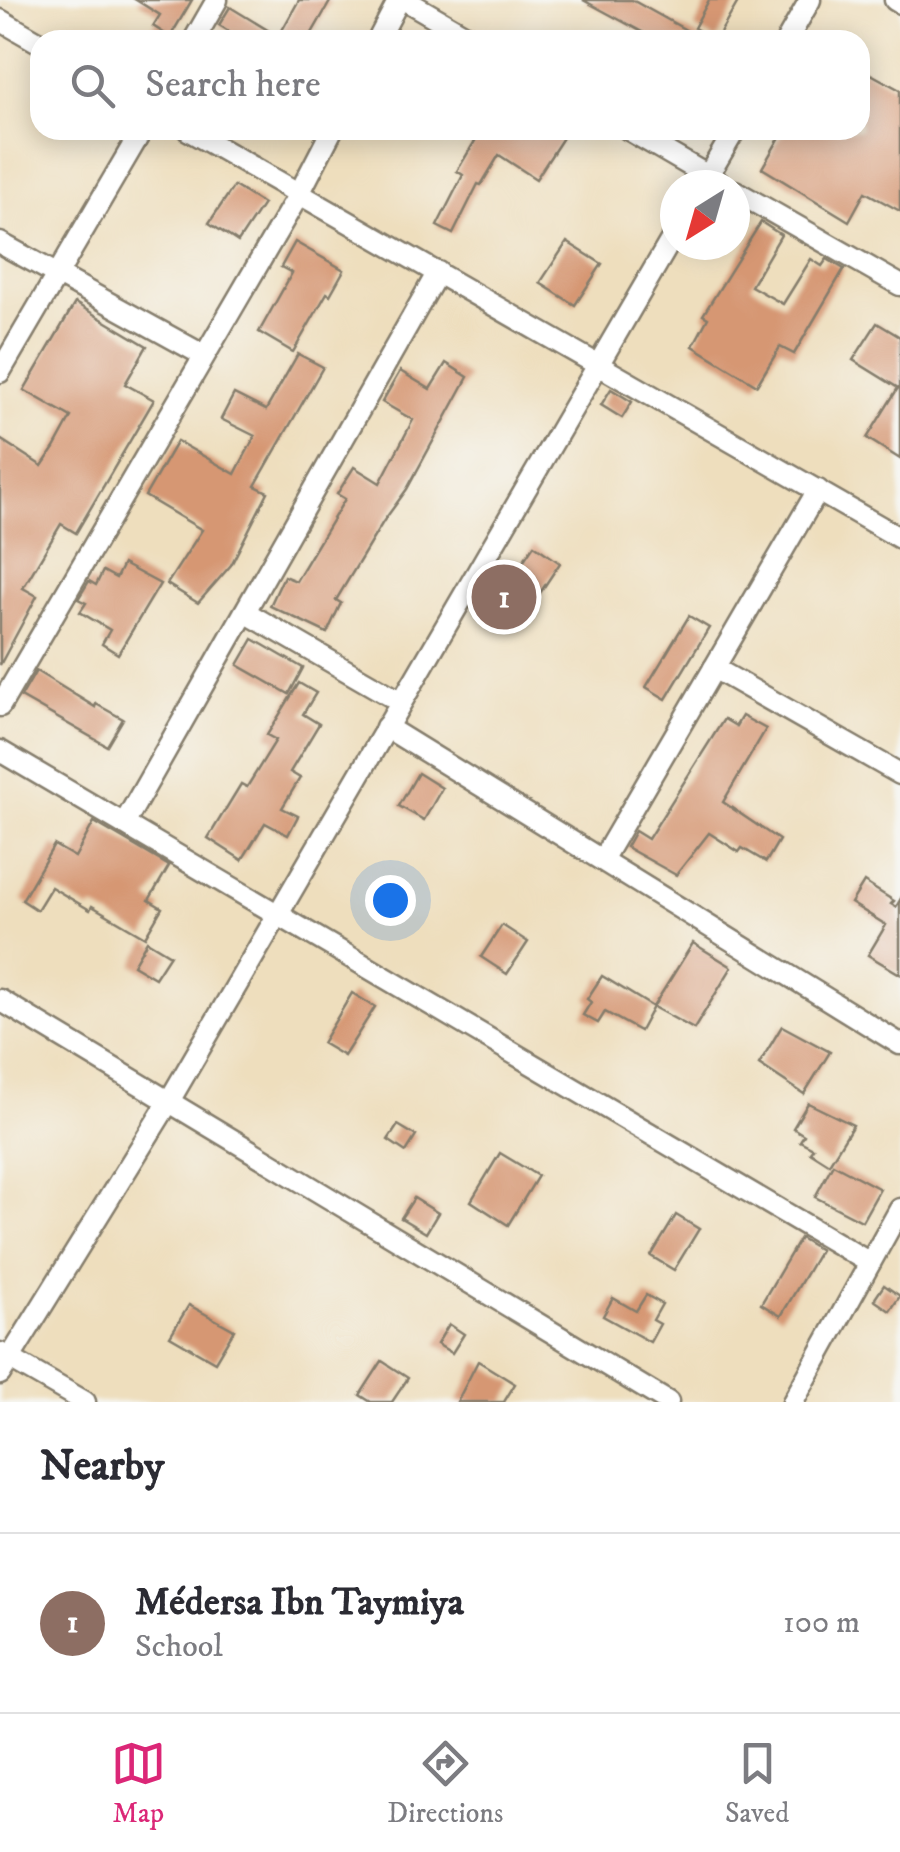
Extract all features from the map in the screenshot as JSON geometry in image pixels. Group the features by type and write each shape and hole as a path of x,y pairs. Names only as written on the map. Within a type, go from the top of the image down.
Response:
{"street":[{"path":"200,30 217,0"},
{"path":"384,30 402,0 456,30"},
{"path":"793,30 810,0"},
{"path":"0,20 30,38"},
{"path":"0,372 136,140"},
{"path":"205,140 900,538"},
{"path":"0,706 327,140"},
{"path":"645,140 693,170"},
{"path":"717,170 731,140"},
{"path":"750,200 900,285"},
{"path":"0,243 203,355"},
{"path":"84,1402 3,1362 168,1103 660,260"},
{"path":"124,824 438,272"},
{"path":"602,860 818,490"},
{"path":"244,612 401,702"},
{"path":"714,668 900,774"},
{"path":"386,727 900,1044"},
{"path":"0,751 870,1263"},
{"path":"0,1000 668,1402"},
{"path":"793,1402 900,1209"}],"building":[{"path":"136,0 192,0 174,30 153,26 160,15"},
{"path":"299,0 331,0 314,30 282,30"},
{"path":"583,0 632,0 686,30 638,30"},
{"path":"709,0 739,0 722,30 694,28"},
{"path":"230,7 268,30 227,30 219,25"},
{"path":"870,74 900,90 900,211 865,192 849,221 762,168 778,140 870,140"},
{"path":"561,140 536,179 499,155 481,185 478,184 453,234 437,226 463,175 457,171 475,141"},
{"path":"234,186 263,204 238,242 209,223"},
{"path":"761,222 781,235 751,286 783,304 811,259 822,266 827,259 844,269 794,354 780,347 757,385 693,346 708,318 703,315 737,260 750,260 750,240"},
{"path":"295,242 344,270 293,352 259,332 292,273 281,267"},
{"path":"567,242 602,264 575,305 540,283"},
{"path":"75,303 147,346 125,384 154,400 76,533 61,524 23,588 37,596 0,665 0,439 42,466 54,448 71,417 24,390"},
{"path":"877,323 900,337 900,459 867,438 898,388 853,360"},
{"path":"298,354 323,367 255,486 268,492 231,565 198,603 167,584 202,530 145,496 177,441 235,474 255,436 221,419 234,394 266,410"},
{"path":"446,363 468,377 407,489 336,600 341,603 327,633 270,606 284,576 296,581 345,499 337,494 354,467 380,483 413,420 382,402 400,371 430,389"},
{"path":"611,389 632,402 622,418 601,405"},
{"path":"534,545 560,563 532,605 505,588"},
{"path":"123,564 160,584 118,654 102,644 110,630 80,612 86,603 78,599 89,581 96,585 103,571 116,578"},
{"path":"689,616 709,628 666,699 646,687"},
{"path":"253,639 303,668 289,694 238,665"},
{"path":"36,671 95,707 96,704 123,719 107,746 21,697"},
{"path":"299,683 316,693 303,714 319,724 290,772 300,778 282,808 298,816 288,835 265,823 242,860 208,838 241,784 247,787 276,740 267,735"},
{"path":"742,716 766,729 723,802 779,840 766,862 742,848 739,852 709,833 676,875 626,847 635,831 648,839 724,719 736,726"},
{"path":"418,773 442,788 424,820 399,806"},
{"path":"94,822 169,866 149,900 162,908 145,937 51,887 37,910 22,900 54,845 75,857"},
{"path":"864,882 894,901 891,904 896,907 900,900 900,974 868,955 886,925 851,903"},
{"path":"502,925 528,942 507,974 481,957"},
{"path":"147,941 170,955 155,978 133,965"},
{"path":"693,943 732,967 694,1029 653,1007"},
{"path":"602,976 653,1007 640,1031 605,1012 598,1023 583,1015 591,1002 587,999"},
{"path":"352,993 375,1007 344,1056 322,1043"},
{"path":"782,1026 830,1052 804,1094 759,1064"},
{"path":"808,1103 853,1125 829,1164 810,1152 813,1148 800,1141 804,1135 793,1128"},
{"path":"398,1125 416,1136 406,1152 388,1140"},
{"path":"500,1153 538,1176 508,1225 471,1201"},
{"path":"833,1164 880,1189 862,1221 815,1197"},
{"path":"414,1198 438,1213 426,1233 401,1218"},
{"path":"676,1215 699,1229 674,1270 651,1256"},
{"path":"800,1238 820,1250 781,1316 761,1304"},
{"path":"884,1285 900,1296 890,1311 874,1300"},
{"path":"646,1295 662,1304 653,1320 660,1324 650,1342 603,1316 613,1298 636,1311"},
{"path":"189,1305 234,1330 215,1362 170,1336"},
{"path":"449,1324 464,1334 452,1353 437,1344"},
{"path":"382,1361 408,1378 392,1402 371,1402 360,1395"},
{"path":"478,1361 515,1384 504,1402 457,1402"}],"place":[{"name":"Médersa Ibn Taymiya","path":"504,597"}]}
